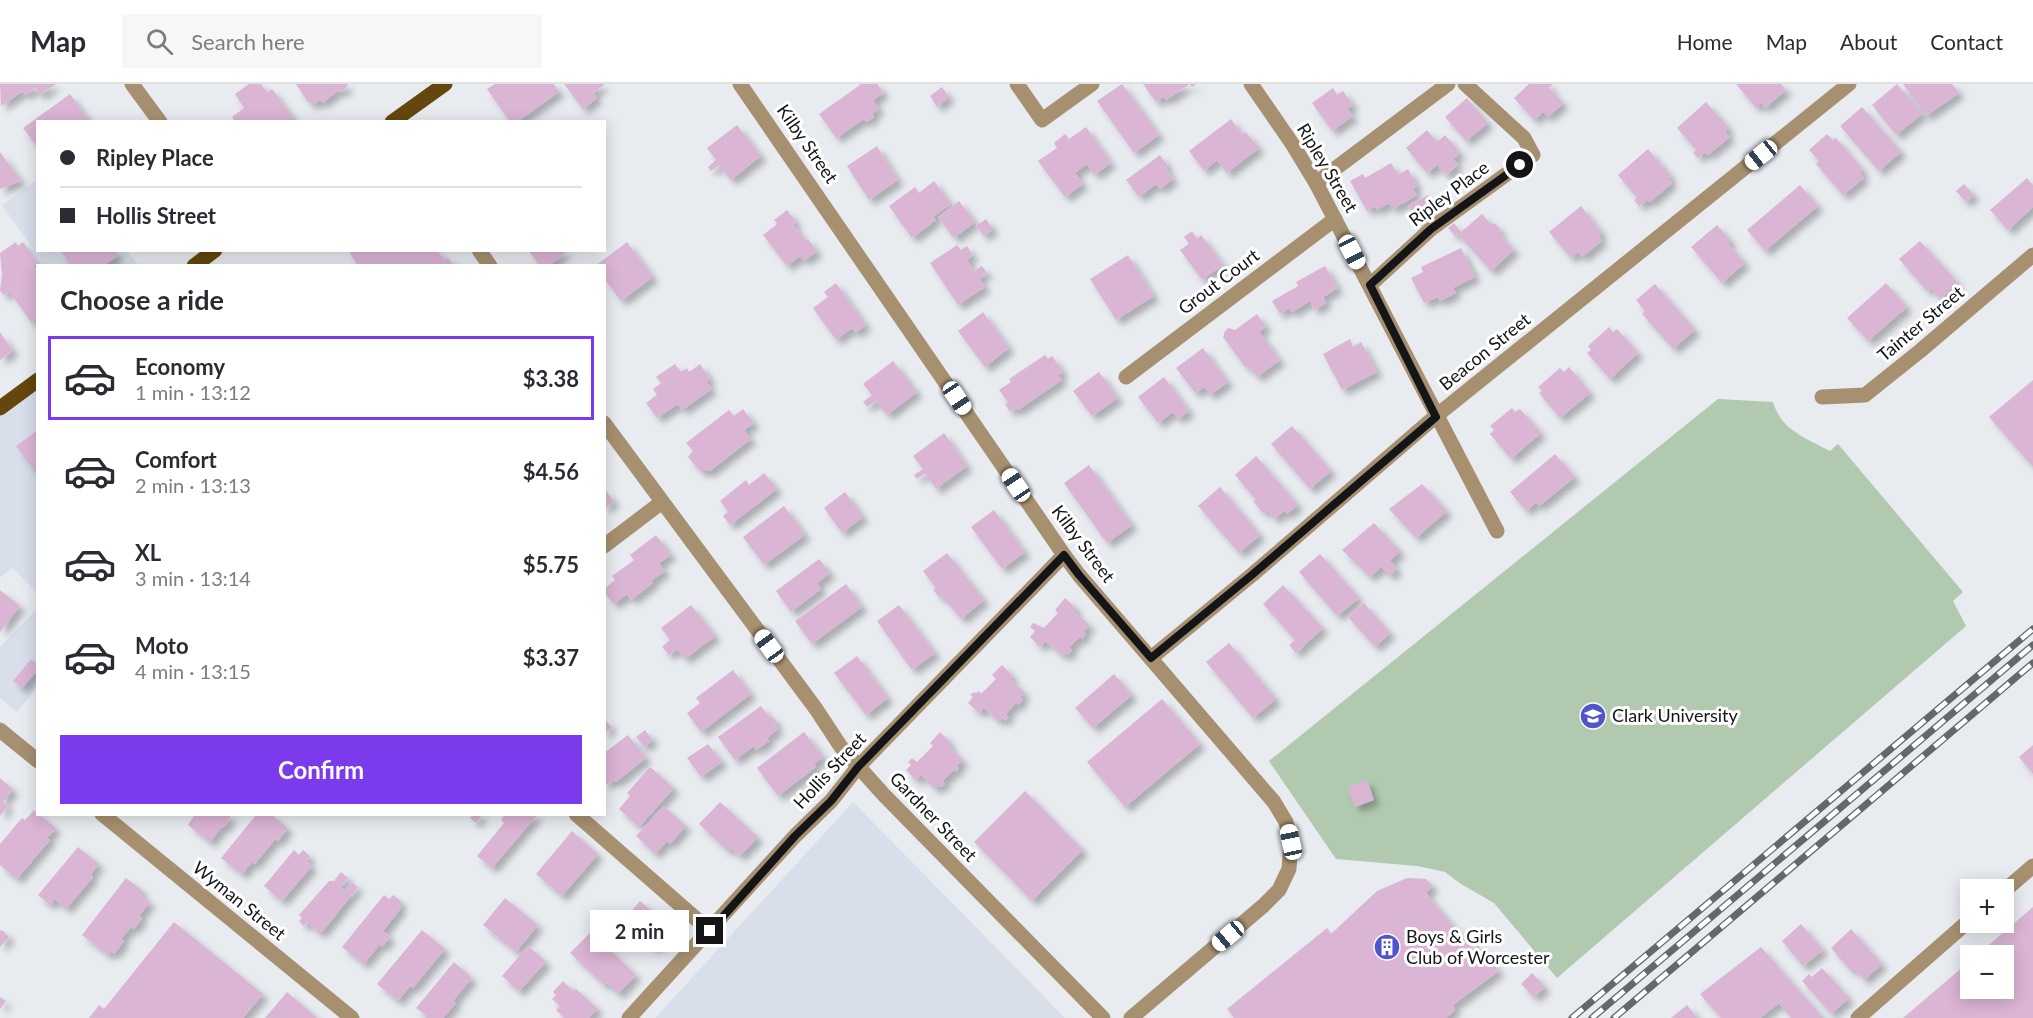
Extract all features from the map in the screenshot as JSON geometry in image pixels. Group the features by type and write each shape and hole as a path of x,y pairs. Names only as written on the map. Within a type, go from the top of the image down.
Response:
{"main road":[{"path":"395,120 445,84"},
{"path":"197,264 212,252"},
{"path":"0,408 36,381"}],"street":[{"path":"132,84 159,120"},
{"name":"Kilby Street","path":"740,84 1064,555 1274,802 1287,822 1291,842 1289,869 1279,890 1131,1018"},
{"path":"1017,84 1042,120 1092,84"},
{"name":"Ripley Street","path":"1251,84 1316,183 1497,531"},
{"path":"1316,183 1448,84"},
{"name":"Ripley Place","path":"1370,285 1431,229 1533,155 1524,138 1465,84"},
{"name":"Beacon Street","path":"1151,658 1436,417 1849,84"},
{"name":"Grout Court","path":"1126,376 1335,219"},
{"name":"Tainter Street","path":"1822,397 1865,395 2033,255"},
{"name":"Gardner Street","path":"606,426 816,709 841,747 978,892 1103,1018"},
{"path":"606,544 662,502"},
{"name":"Hollis Street","path":"629,1018 795,836 831,801 858,767 1064,555"},
{"path":"0,730 36,759"},
{"name":"Wyman Street","path":"104,816 352,1018"},
{"path":"578,816 710,931"},
{"path":"2014,882 2033,866"},
{"path":"1858,1018 1960,929"}],"shaded area":[{"path":"36,181 36,252 128,252 137,264 44,264 2,205"},
{"path":"36,375 36,592 13,568 0,577 0,402"},
{"path":"36,610 36,688 17,712 0,698 0,647"},
{"path":"853,802 1065,1018 655,1018"}],"green space":[{"name":"Clark University","path":"1718,399 1773,402 1782,420 1796,432 1830,451 1838,444 1963,592 1953,601 1966,626 1557,978 1494,903 1445,872 1417,866 1336,859 1269,761"}],"building":[{"path":"0,84 56,84 40,95 35,88 25,95 23,91 1,106"},
{"path":"249,84 261,84 267,93 272,89 293,118 290,120 234,120 232,117 244,108 235,94"},
{"path":"296,84 348,84 345,90 336,92 323,103 320,100 314,104 308,102"},
{"path":"495,84 554,84 559,92 520,120 509,120 487,89"},
{"path":"564,84 605,84 593,93 597,98 583,109"},
{"path":"859,84 877,84 884,93 873,100 879,109 872,114 874,117 866,122 864,119 836,138 819,114"},
{"path":"1122,84 1159,135 1134,153 1097,101"},
{"path":"1143,84 1190,84 1166,100 1163,97 1156,102"},
{"path":"1529,84 1553,84 1549,88 1563,103 1548,117 1543,112 1534,120 1514,98"},
{"path":"1736,84 1781,84 1786,90 1765,108 1761,103 1756,108"},
{"path":"1897,84 1922,114 1896,135 1872,105"},
{"path":"1903,84 1952,84 1959,93 1926,116"},
{"path":"942,87 949,97 937,107 930,96"},
{"path":"1333,88 1337,95 1343,91 1353,105 1347,109 1353,116 1332,131 1312,103"},
{"path":"70,94 89,120 36,120 36,145 23,128"},
{"path":"1467,98 1488,123 1466,141 1445,117"},
{"path":"1706,102 1729,128 1725,132 1730,137 1708,155 1705,152 1698,158 1693,153 1696,150 1677,128"},
{"path":"1862,107 1901,152 1879,171 1840,126"},
{"path":"1231,119 1242,134 1246,132 1259,148 1227,173 1217,160 1204,171 1189,151"},
{"path":"737,125 761,156 731,180 719,165 711,171 708,167 716,160 707,148"},
{"path":"1086,127 1111,163 1094,175 1087,164 1075,173 1083,184 1065,197 1038,161 1057,148 1054,143 1065,134 1069,139"},
{"path":"1427,130 1437,142 1445,135 1460,153 1453,159 1458,165 1446,175 1437,165 1427,173 1406,148"},
{"path":"1827,134 1833,140 1836,138 1863,170 1860,173 1864,178 1843,195 1816,164 1819,161 1809,150"},
{"path":"877,146 898,180 869,200 847,166"},
{"path":"1648,149 1671,176 1668,178 1672,183 1650,202 1647,200 1639,206 1634,200 1637,198 1618,175"},
{"path":"0,152 21,181 0,189"},
{"path":"1160,155 1173,179 1160,189 1156,184 1139,197 1126,180"},
{"path":"1391,163 1398,175 1408,169 1417,186 1413,189 1417,195 1393,209 1389,203 1377,210 1375,206 1367,211 1350,181 1363,174 1365,178"},
{"path":"2027,178 2033,185 2033,207 2008,230 1990,210"},
{"path":"934,181 951,204 933,217 936,220 912,238 889,206 915,187 919,193"},
{"path":"1964,184 1974,195 1966,202 1956,191"},
{"path":"1800,185 1818,206 1765,251 1747,230"},
{"path":"1428,195 1438,213 1418,224 1408,206"},
{"path":"959,201 975,222 954,238 938,217"},
{"path":"1581,206 1602,233 1598,236 1602,241 1582,257 1578,252 1571,258 1549,232"},
{"path":"787,210 796,222 793,224 805,241 808,239 817,251 804,261 800,256 787,266 763,235 777,224 774,220"},
{"path":"1482,214 1492,225 1494,223 1501,230 1498,232 1514,250 1491,271 1458,234 1455,236 1448,228 1454,223 1461,232"},
{"path":"986,219 993,229 984,236 976,226"},
{"path":"1717,225 1731,241 1728,244 1745,263 1722,283 1691,247"},
{"path":"1192,231 1197,239 1201,235 1223,265 1202,280 1180,250 1189,244 1184,237"},
{"path":"1920,241 1958,283 1940,299 1931,288 1927,291 1899,259"},
{"path":"16,242 18,246 23,242 38,263 33,266 36,270 36,319 31,322 9,291 3,295 0,290 2,274 0,253"},
{"path":"627,242 653,277 621,301 606,281 606,264 598,264"},
{"path":"957,245 961,250 967,246 973,255 967,260 974,271 982,266 987,273 979,278 985,287 958,305 930,263"},
{"path":"1461,248 1475,277 1453,288 1456,293 1440,301 1438,297 1424,303 1411,278 1423,272 1421,267"},
{"path":"61,252 116,252 118,255 107,264 70,264"},
{"path":"349,252 438,252 444,260 448,257 453,264 357,264"},
{"path":"530,252 566,252 551,264 538,264"},
{"path":"1128,255 1154,296 1116,320 1090,279"},
{"path":"1325,266 1338,288 1323,297 1326,303 1314,310 1310,301 1292,312 1289,308 1280,314 1272,301 1298,286 1296,282"},
{"path":"836,283 866,325 855,333 852,328 836,340 813,308 828,297 824,292"},
{"path":"1886,283 1907,307 1868,341 1847,318"},
{"path":"1655,284 1695,330 1673,349 1642,314 1645,311 1636,300"},
{"path":"983,312 1009,348 985,367 958,331"},
{"path":"1257,314 1266,327 1259,332 1280,360 1257,377 1248,366 1246,368 1223,337 1228,328 1235,330"},
{"path":"1609,327 1613,332 1617,329 1638,353 1610,379 1587,353 1591,350 1588,346"},
{"path":"0,332 13,351 0,360"},
{"path":"1350,339 1353,347 1361,342 1377,372 1342,390 1323,354"},
{"path":"1203,348 1228,382 1210,395 1204,387 1195,393 1176,368"},
{"path":"1045,355 1048,359 1052,356 1063,372 1058,375 1062,380 1018,410 1016,408 1010,412 1005,404 1008,402 999,390 1011,382 1009,379"},
{"path":"893,361 917,392 887,415 876,401 867,407 863,402 872,395 863,384"},
{"path":"675,364 681,372 687,368 689,372 700,364 710,379 706,382 712,389 682,410 678,404 657,418 646,403 657,395 653,389 661,383 656,377"},
{"path":"1569,367 1590,393 1560,418 1539,393 1542,391 1538,387 1560,368 1564,372"},
{"path":"1099,372 1118,398 1092,416 1073,391"},
{"path":"1164,377 1189,411 1178,419 1173,412 1158,423 1138,397"},
{"path":"2033,380 2033,467 1989,417"},
{"path":"1512,408 1515,412 1520,409 1541,433 1511,459 1490,434 1494,430 1490,426"},
{"path":"743,409 754,423 744,430 751,439 710,471 700,471 688,457 693,451 686,443 729,410 734,416"},
{"path":"1292,426 1331,471 1310,489 1271,444"},
{"path":"36,431 36,472 16,446"},
{"path":"944,433 967,466 936,489 925,473 917,479 914,475 923,469 913,456"},
{"path":"1555,454 1575,477 1539,506 1536,502 1526,511 1510,492"},
{"path":"1256,456 1298,505 1287,514 1284,511 1274,519 1267,510 1263,513 1253,501 1256,500 1235,475"},
{"path":"1089,465 1132,525 1107,543 1064,483"},
{"path":"764,473 777,489 730,525 723,516 728,512 720,501 746,480 749,485"},
{"path":"1422,484 1447,511 1416,538 1389,509"},
{"path":"1220,487 1260,535 1239,553 1198,506"},
{"path":"606,491 614,502 606,508"},
{"path":"845,492 863,517 842,533 824,508"},
{"path":"784,506 805,535 764,565 743,537"},
{"path":"994,510 1025,552 1002,569 971,527"},
{"path":"1374,523 1400,551 1390,561 1397,568 1390,576 1381,567 1370,577 1342,550"},
{"path":"656,535 671,555 659,563 665,571 651,581 653,583 631,600 627,594 614,604 606,594 606,587 615,580 612,576 634,560 630,555"},
{"path":"947,553 984,600 961,619 943,597 939,597 934,591 935,587 923,571"},
{"path":"1320,554 1359,598 1337,616 1299,572"},
{"path":"819,559 830,573 817,583 821,589 791,612 776,591"},
{"path":"846,584 862,607 812,644 795,621"},
{"path":"1283,585 1323,628 1296,653 1289,645 1295,640 1263,604"},
{"path":"0,590 20,606 0,632"},
{"path":"1065,598 1077,609 1074,612 1090,625 1083,632 1086,634 1082,639 1080,637 1069,648 1072,650 1068,655 1065,653 1063,656 1045,641 1040,647 1030,637 1035,631 1030,627 1033,623 1044,628 1058,613 1055,610"},
{"path":"1364,603 1390,633 1375,647 1348,617"},
{"path":"691,605 715,636 685,659 677,649 669,655 662,647 670,640 661,628"},
{"path":"899,605 935,653 912,670 877,621"},
{"path":"1229,643 1276,699 1253,718 1206,662"},
{"path":"857,656 888,698 866,715 834,673"},
{"path":"31,659 36,663 36,672 22,688 13,681"},
{"path":"1002,665 1013,676 1010,679 1025,693 1020,698 1023,700 1018,705 1016,703 1006,714 1009,717 1005,721 1002,718 998,721 984,708 979,713 968,703 973,697 970,695 979,691 981,694 996,679 992,675"},
{"path":"733,670 751,694 701,732 687,713 700,703 696,698"},
{"path":"1114,674 1132,695 1093,728 1075,708"},
{"path":"1162,699 1200,744 1125,807 1087,762"},
{"path":"761,706 769,717 772,716 778,729 767,738 769,741 756,750 754,746 735,760 718,737"},
{"path":"606,720 612,728 606,732"},
{"path":"645,730 653,740 644,747 636,737"},
{"path":"804,732 823,757 814,764 816,767 778,796 757,768"},
{"path":"940,732 951,743 948,745 963,760 957,766 959,768 956,772 954,770 943,781 945,784 941,787 938,785 935,789 921,775 916,780 906,770 911,765 908,762 912,758 917,762 933,746 930,743"},
{"path":"628,735 646,758 616,782 613,780 606,785 606,752"},
{"path":"708,744 722,762 701,777 687,758"},
{"path":"2033,745 2033,774 2019,757"},
{"path":"650,767 674,788 639,827 619,809 630,796 627,793"},
{"path":"0,778 13,789 3,802 8,806 0,816"},
{"path":"1367,780 1374,800 1355,807 1348,787"},
{"path":"1025,791 1083,850 1032,901 974,842"},
{"path":"720,802 758,837 740,856 731,848 728,851 699,824"},
{"path":"664,806 686,826 670,844 667,841 655,854 636,836"},
{"path":"34,810 36,816 41,816 56,828 47,838 50,840 17,879 0,865 0,844 22,818 25,820"},
{"path":"194,816 231,816 228,824 221,828 210,842 188,825"},
{"path":"255,816 273,816 288,828 278,841 275,839 255,864 252,862 242,874 221,858"},
{"path":"472,816 481,816 476,823 470,818"},
{"path":"504,816 536,816 492,868 477,856 504,823 501,820"},
{"path":"572,831 598,854 562,896 536,874"},
{"path":"78,847 99,864 91,874 93,877 66,909 55,899 50,905 38,895"},
{"path":"294,850 299,855 303,850 310,856 306,861 312,866 282,901 264,886"},
{"path":"341,872 348,878 340,887 345,891 352,882 358,887 323,931 318,932 307,922 304,926 299,921 302,918 299,915 329,881 334,881"},
{"path":"126,878 143,891 140,894 150,902 139,916 142,918 134,929 131,927 121,939 124,941 114,954 111,951 108,955 82,935"},
{"name":"Boys & Girls Club of Worcester","path":"1407,878 1426,879 1433,886 1426,893 1473,950 1478,945 1499,971 1453,1005 1455,1010 1446,1018 1234,1018 1227,1009 1327,928 1331,934 1377,891"},
{"path":"384,895 389,899 393,895 402,902 398,906 401,908 383,931 390,937 382,947 380,944 364,964 342,947"},
{"path":"505,898 538,925 516,952 483,925"},
{"path":"640,901 671,928 654,948 632,929 622,940 615,935 627,922 624,920"},
{"path":"2033,907 2033,1018 1903,1018 1960,969 1960,999 2014,999 2014,945 1989,945 2003,933 2014,933 2014,923"},
{"path":"174,922 263,994 243,1018 89,1018 99,1005 104,1009"},
{"path":"1801,924 1823,950 1803,966 1782,941"},
{"path":"1851,929 1882,964 1864,980 1854,968 1851,971 1831,948"},
{"path":"2,930 9,937 0,947 0,931"},
{"path":"422,930 445,949 413,988 410,986 398,1001 377,984"},
{"path":"591,932 636,975 618,994 607,983 604,985 570,953"},
{"path":"528,946 546,962 519,991 502,976"},
{"path":"1761,947 1823,1018 1791,1018 1779,1003 1760,1018 1721,1018 1700,994"},
{"path":"454,962 472,978 453,1001 456,1003 443,1018 425,1018 427,1016 416,1008"},
{"path":"1822,968 1849,998 1831,1014 1802,981 1809,974 1812,977"},
{"path":"1532,973 1545,987 1534,997 1521,984"},
{"path":"563,981 573,991 576,989 598,1009 589,1018 564,1018 556,1010 560,1006 552,999 556,995 553,992"},
{"path":"287,992 317,1018 265,1018"},
{"path":"0,997 6,1001 0,1009"},
{"path":"1687,1005 1697,1018 1671,1018"}],"railway":[{"path":"1572,1018 2033,629"},
{"path":"1592,1018 2033,645"},
{"path":"1614,1018 2033,663"}],"place":[{"name":"Clark University","path":"1593,716"},
{"name":"Boys & Girls Club of Worcester","path":"1387,947"}],"route":[{"path":"710,931 795,836 831,801 858,767 1038,579 1064,555 1151,658 1436,417 1370,285 1431,229 1520,165"}]}
